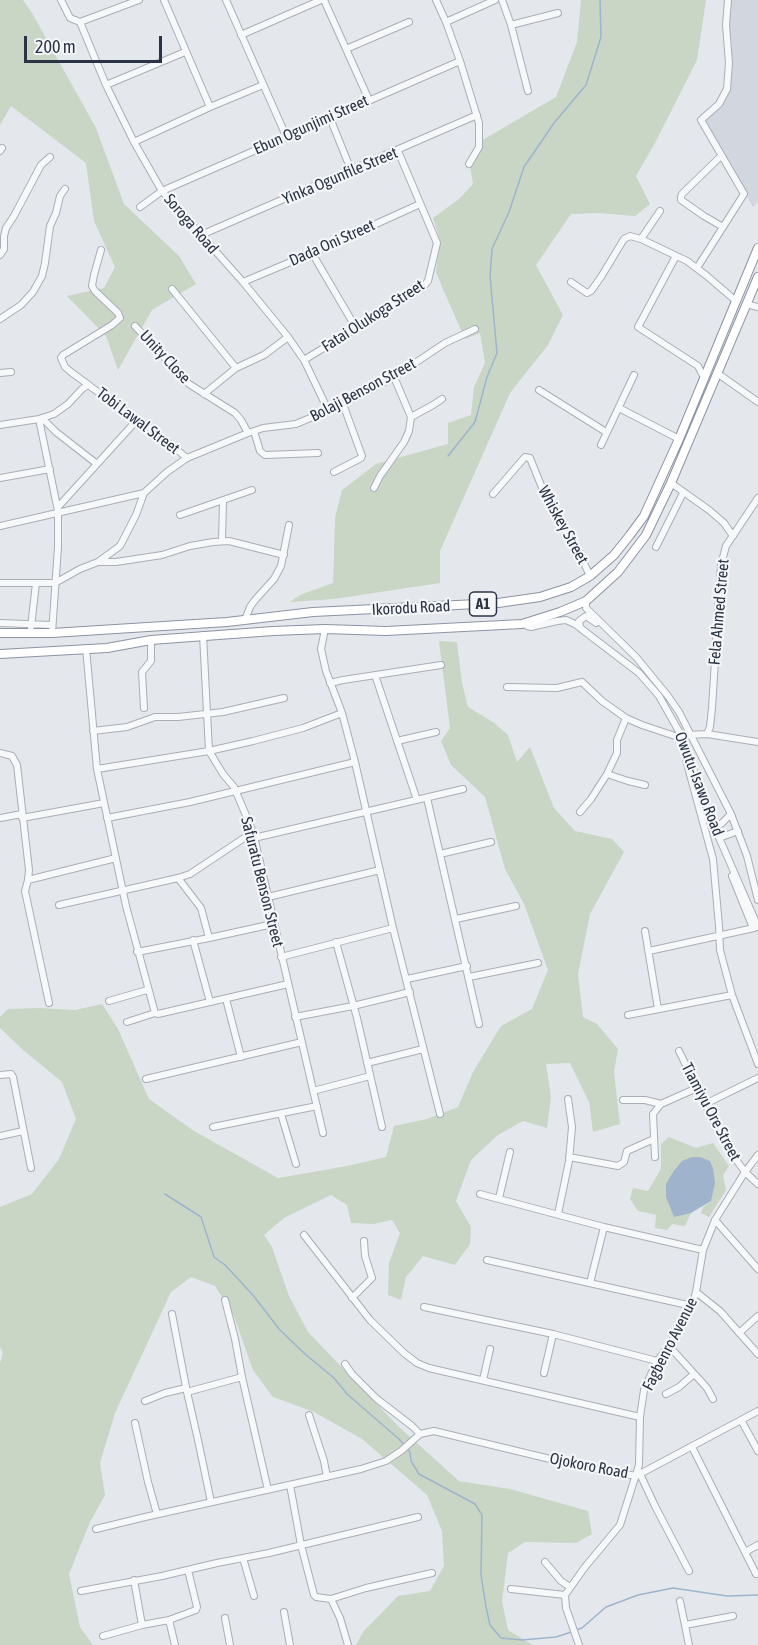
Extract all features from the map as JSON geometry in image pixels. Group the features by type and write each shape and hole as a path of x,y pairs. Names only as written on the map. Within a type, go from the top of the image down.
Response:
{"highway":[{"name":"Ikorodu Road","path":"0,633 31,628 245,620 313,612 521,601 561,591 586,578 614,555 640,521 679,439 758,248"},
{"name":"Ikorodu Road","path":"0,654 107,648 151,640 203,635 325,629 386,631 525,623 566,610 590,598 618,572 640,545 652,524 758,277"},
{"path":"586,578 582,591 590,598"},
{"path":"561,591 567,597 566,610"}],"street":[{"name":"Soroga Road","path":"61,0 69,18 80,22 106,85 134,142 162,191 243,282 288,337 304,360 328,410"},
{"path":"80,22 139,0"},
{"path":"164,0 210,107"},
{"path":"226,0 286,136"},
{"path":"240,35 322,0 369,100"},
{"path":"436,0 460,61 479,123 479,147 469,164"},
{"path":"446,22 495,0"},
{"path":"502,0 528,91"},
{"path":"697,268 744,194 701,120 719,104 728,89 729,63 726,25 728,0"},
{"path":"511,25 558,13"},
{"path":"346,49 409,22"},
{"path":"106,85 185,52"},
{"name":"Ebun Ogunjimi Street","path":"140,207 162,191 460,61"},
{"path":"134,142 263,85"},
{"name":"Yinka Ogunfile Street","path":"201,235 477,115"},
{"path":"330,118 351,170"},
{"path":"398,151 420,204"},
{"path":"721,156 682,194 681,200 723,227"},
{"path":"0,255 4,249 6,228 41,165 51,157"},
{"path":"0,319 21,305 33,292 42,276 50,226 60,196 65,189"},
{"name":"Dada Oni Street","path":"243,282 420,204"},
{"name":"Fatai Olukoga Street","path":"304,360 423,287 428,281 437,243 420,204"},
{"path":"641,239 660,211"},
{"path":"571,282 587,293 589,292 602,277 624,239 630,236 641,239 697,268 736,301"},
{"name":"Tobi Lawal Street","path":"101,250 92,286 120,318 63,355 62,363 187,458"},
{"path":"312,253 356,328"},
{"path":"676,256 638,327 698,366 705,376"},
{"path":"172,289 236,368"},
{"path":"752,291 758,300"},
{"path":"746,303 758,307"},
{"name":"Unity Close","path":"135,326 188,383 235,413 251,432 260,451 265,455 318,453"},
{"name":"Bolaji Benson Street","path":"55,583 98,562 120,546 144,493 187,458 251,432 263,428 296,424 343,404 475,329"},
{"path":"204,394 236,368 264,355 288,337"},
{"path":"0,373 11,372"},
{"path":"717,374 758,402"},
{"path":"601,445 634,375"},
{"path":"374,488 410,431 411,417 394,377"},
{"path":"0,425 41,418 58,411 89,385"},
{"path":"539,390 606,432"},
{"path":"411,417 442,399"},
{"path":"334,472 362,456 343,404"},
{"path":"619,408 679,439"},
{"path":"41,418 97,464"},
{"path":"41,418 58,509 58,547 52,629"},
{"path":"58,509 137,420"},
{"name":"Whiskey Street","path":"493,494 525,457 530,458 549,505 577,548 586,578"},
{"path":"0,478 50,469"},
{"path":"670,483 709,510 724,523 733,536"},
{"path":"180,515 252,490"},
{"path":"0,526 58,509 144,493"},
{"path":"656,547 683,493"},
{"name":"Fela Ahmed Street","path":"707,734 712,708 721,565 726,546 758,498"},
{"path":"222,542 223,501"},
{"path":"245,620 250,607 278,573 284,555 289,525"},
{"path":"98,562 116,562 156,556 213,542 240,543 284,555"},
{"path":"0,583 55,583"},
{"path":"0,623 31,628 36,583"},
{"name":"Owutu-Isawo Road","path":"590,598 586,608 636,657 679,712 731,814 747,856 758,900"},
{"path":"580,627 579,621 588,616 620,642"},
{"name":"Owutu-Isawo Road","path":"525,623 531,627 566,620 580,627 639,673 658,696 680,736 756,927"},
{"path":"325,629 321,649 326,671 342,713 355,762 393,928 440,1114"},
{"name":"Safuratu Benson Street","path":"203,635 209,751 236,791 254,835 323,1133"},
{"path":"144,708 142,672 151,661 151,640"},
{"path":"86,648 97,769 122,891 155,1013"},
{"path":"330,683 441,664"},
{"path":"375,675 417,800"},
{"path":"507,687 557,688 582,682 602,701 626,718 680,736 715,867 720,950 732,994 758,1064"},
{"path":"93,731 128,727 155,717 223,712 284,698"},
{"path":"97,769 209,751 303,728 342,713"},
{"path":"580,812 607,774 617,753 616,740 626,718"},
{"path":"397,741 436,732"},
{"path":"689,735 707,734 758,742"},
{"path":"0,753 12,756 17,765 29,870 25,891 49,1003"},
{"path":"107,818 236,791 355,762"},
{"path":"607,774 645,785"},
{"path":"59,905 178,878 254,835 463,789"},
{"path":"428,798 479,1024"},
{"path":"0,818 104,803"},
{"path":"649,951 756,927 707,815 700,812"},
{"path":"714,826 721,824 731,814"},
{"path":"719,838 738,831"},
{"path":"440,854 491,842"},
{"path":"28,880 116,858"},
{"path":"268,897 380,870"},
{"path":"178,878 201,908 209,938"},
{"path":"456,919 516,906"},
{"path":"137,952 273,924"},
{"path":"281,957 393,928"},
{"path":"645,931 658,1009"},
{"path":"193,940 210,1002"},
{"path":"336,942 354,1006 382,1127"},
{"path":"469,977 538,963"},
{"path":"407,979 466,966"},
{"path":"127,1022 155,1013 288,984"},
{"path":"109,1001 147,990"},
{"path":"295,1017 410,992"},
{"path":"628,1014 732,994"},
{"path":"226,999 240,1057"},
{"path":"146,1079 302,1042"},
{"path":"367,1063 423,1049"},
{"name":"Tiamiyu Ore Street","path":"679,1050 729,1149 758,1184"},
{"path":"0,1075 11,1074 13,1077 31,1168"},
{"path":"313,1091 370,1076"},
{"path":"705,1104 758,1078"},
{"path":"655,1156 653,1114 661,1104 697,1088"},
{"path":"558,1214 569,1157 572,1127 568,1099"},
{"path":"623,1100 645,1100 661,1104"},
{"path":"213,1127 317,1106"},
{"path":"281,1114 296,1164"},
{"path":"0,1136 23,1131"},
{"path":"569,1157 618,1166 624,1162 627,1150 654,1139"},
{"path":"499,1198 510,1152"},
{"name":"Fagbenro Avenue","path":"565,1595 620,1525 638,1475 640,1417 644,1390 657,1361 669,1346 692,1306 703,1250 715,1220 758,1155"},
{"path":"480,1194 604,1227 703,1250"},
{"path":"715,1220 758,1269"},
{"path":"590,1282 604,1227"},
{"path":"304,1235 352,1298 384,1334 417,1363 429,1368 640,1417"},
{"path":"352,1298 372,1278 365,1256 364,1241"},
{"path":"487,1260 692,1306"},
{"path":"696,1292 720,1311 758,1354"},
{"path":"225,1300 236,1339 242,1377 268,1490"},
{"path":"424,1307 553,1334 657,1361"},
{"path":"172,1314 211,1502"},
{"path":"739,1333 758,1316"},
{"path":"544,1373 553,1334"},
{"path":"669,1346 707,1388 713,1399"},
{"path":"483,1380 490,1349"},
{"path":"96,1529 327,1477 386,1461 420,1434 377,1399 345,1364"},
{"path":"666,1394 679,1387 694,1374"},
{"path":"145,1401 165,1393 242,1377"},
{"name":"Ojokoro Road","path":"420,1434 434,1431 574,1465 638,1475 758,1411"},
{"path":"309,1415 327,1477"},
{"path":"741,1420 758,1451"},
{"path":"135,1423 157,1514"},
{"path":"692,1447 756,1574"},
{"path":"638,1475 689,1571"},
{"path":"290,1485 301,1545 316,1597 331,1599 366,1588 432,1573"},
{"path":"81,1591 243,1558 418,1517"},
{"path":"745,1552 758,1545"},
{"path":"243,1558 254,1596"},
{"path":"545,1562 561,1581 570,1587"},
{"path":"103,1636 192,1612 197,1607 188,1570"},
{"path":"134,1580 142,1625"},
{"path":"511,1589 565,1595 566,1608 579,1645"},
{"path":"331,1599 340,1618 348,1645"},
{"path":"680,1601 689,1645"},
{"path":"284,1612 290,1645"},
{"path":"685,1625 733,1616"},
{"path":"225,1618 230,1645"},
{"path":"169,1620 175,1645"}],"shaded area":[{"path":"730,0 758,0 758,201 753,207 703,120 726,98 730,85 728,30"}],"green space":[{"path":"0,0 23,0 32,13 96,128 124,204 179,256 196,284 152,310 118,370 106,336 67,296 104,288 115,267 94,221 86,163 11,106 0,125"},
{"path":"581,0 706,0 697,60 636,176 650,204 635,216 599,213 571,214 536,265 563,315 548,345 510,393 440,551 440,583 334,599 290,602 300,595 333,583 335,518 342,490 376,464 448,444 448,423 471,415 474,387 485,363 480,333 465,339 436,272 440,240 433,218 459,199 473,184 470,165 481,141 556,97 577,42"},
{"path":"439,641 457,642 462,683 468,707 493,722 508,735 517,762 530,747 554,808 575,831 612,839 624,852 590,914 578,974 583,1017 597,1024 618,1049 614,1072 620,1124 593,1132 589,1102 570,1063 546,1064 551,1097 547,1128 523,1121 498,1135 471,1160 456,1201 471,1227 470,1244 455,1265 423,1256 406,1277 401,1300 388,1295 389,1263 400,1233 392,1220 374,1224 351,1223 347,1205 331,1195 284,1218 264,1235 272,1247 289,1296 308,1332 398,1426 459,1481 510,1489 588,1511 592,1534 576,1543 525,1542 508,1553 502,1601 508,1630 533,1645 356,1645 363,1632 398,1596 430,1591 444,1566 442,1531 427,1495 362,1439 314,1412 273,1397 253,1370 234,1316 215,1286 191,1277 171,1292 115,1413 100,1463 105,1495 90,1522 69,1574 80,1627 93,1645 0,1645 0,1363 3,1353 0,1347 0,1207 32,1194 59,1159 76,1119 62,1082 0,1028 0,1017 8,1009 75,1010 102,1004 118,1029 149,1099 194,1131 278,1178 386,1157 394,1126 427,1119 458,1107 473,1072 501,1026 532,1009 548,970 524,904 505,869 485,797 451,765 441,741 450,728"},
{"path":"669,1137 696,1148 713,1143 729,1166 723,1175 726,1190 709,1217 701,1213 703,1207 711,1201 674,1216 691,1213 685,1226 672,1224 667,1230 655,1228 656,1215 638,1211 630,1199 633,1188 648,1191 661,1169 661,1144"}],"water":[{"path":"692,1157 710,1161 715,1183 711,1201 691,1213 674,1217 666,1197 666,1184 682,1161"}],"waterway":[{"path":"448,456 475,422 487,377 497,353 490,276 492,249 509,212 524,167 554,123 586,85 601,37 600,0"},
{"path":"165,1194 201,1217 214,1257 225,1265 252,1294 280,1330 404,1445"},
{"path":"407,1449 419,1474 475,1504 482,1515 481,1575 490,1625 501,1638 522,1640 556,1637 571,1632"},
{"path":"576,1630 582,1628 606,1607 638,1595 673,1588 727,1596 758,1595"}]}
